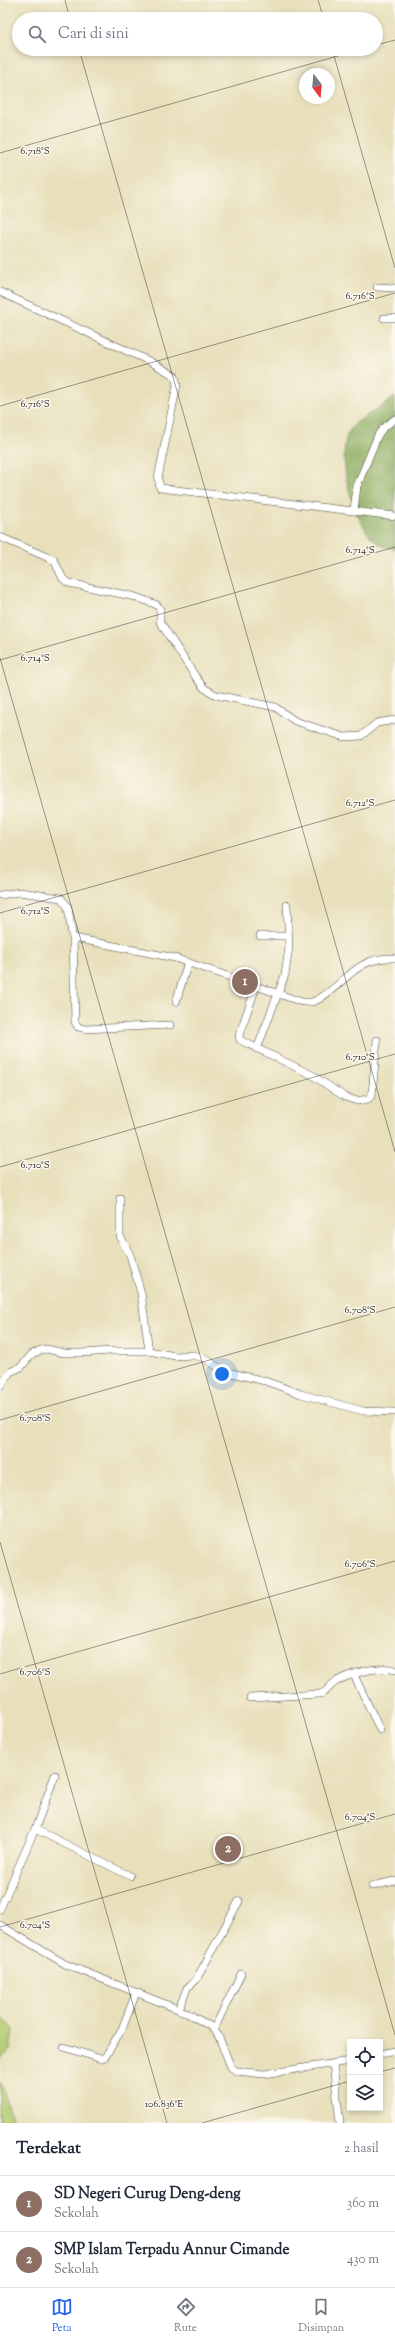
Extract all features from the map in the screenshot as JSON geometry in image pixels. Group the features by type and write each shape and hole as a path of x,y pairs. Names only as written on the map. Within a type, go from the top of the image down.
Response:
{"street":[{"path":"377,288 395,288"},
{"path":"0,292 151,362 175,376 177,385 158,478 160,488 395,516"},
{"path":"384,318 395,318"},
{"path":"354,510 358,486 378,436 383,428 395,419"},
{"path":"0,537 54,560 63,579 69,583 136,597 157,605 160,609 160,622 199,682 211,693 233,700 275,707 295,721 344,737 361,736 377,722 395,720"},
{"path":"0,895 20,892 61,898 68,907 73,937 75,1022 78,1027 85,1029 170,1025"},
{"path":"257,1049 285,975 288,936 287,905"},
{"path":"260,936 288,936"},
{"path":"73,937 146,951 188,962 302,1002 312,1002 329,993 364,963 375,959 395,958"},
{"path":"176,1002 188,962"},
{"path":"256,987 239,1035 240,1040 289,1063 344,1097 357,1101 368,1099 372,1095 377,1040"},
{"path":"120,1198 120,1236 130,1255 141,1293 149,1351"},
{"path":"0,1387 10,1372 21,1367 32,1354 41,1350 47,1349 64,1353 111,1350 149,1351 175,1356 193,1355 204,1358 217,1368 224,1371 265,1381 301,1394 363,1411 395,1412"},
{"path":"250,1698 320,1694 328,1691 334,1683 354,1675 382,1667 395,1670"},
{"path":"354,1675 380,1730"},
{"path":"0,1909 35,1829 55,1775"},
{"path":"35,1829 130,1876"},
{"path":"372,1886 395,1881"},
{"path":"179,2009 187,1988 196,1980 239,1900"},
{"path":"0,1924 65,1964 179,2009 214,2029 222,2042 231,2067 242,2073 264,2074 347,2062"},
{"path":"214,2029 241,1974"},
{"path":"64,2047 101,2059 105,2057 122,2029 136,1993"},
{"path":"383,2053 395,2051"},
{"path":"333,2064 340,2123"}],"green space":[{"path":"395,397 395,549 384,546 375,541 367,532 360,519 348,486 344,452 346,438 352,427"},
{"path":"0,2018 13,2028 10,2050 0,2060"},
{"path":"0,2082 14,2123 0,2123"}],"place":[{"name":"SD Negeri Curug Deng-deng","path":"245,982"},
{"name":"SMP Islam Terpadu Annur Cimande","path":"228,1849"}]}
